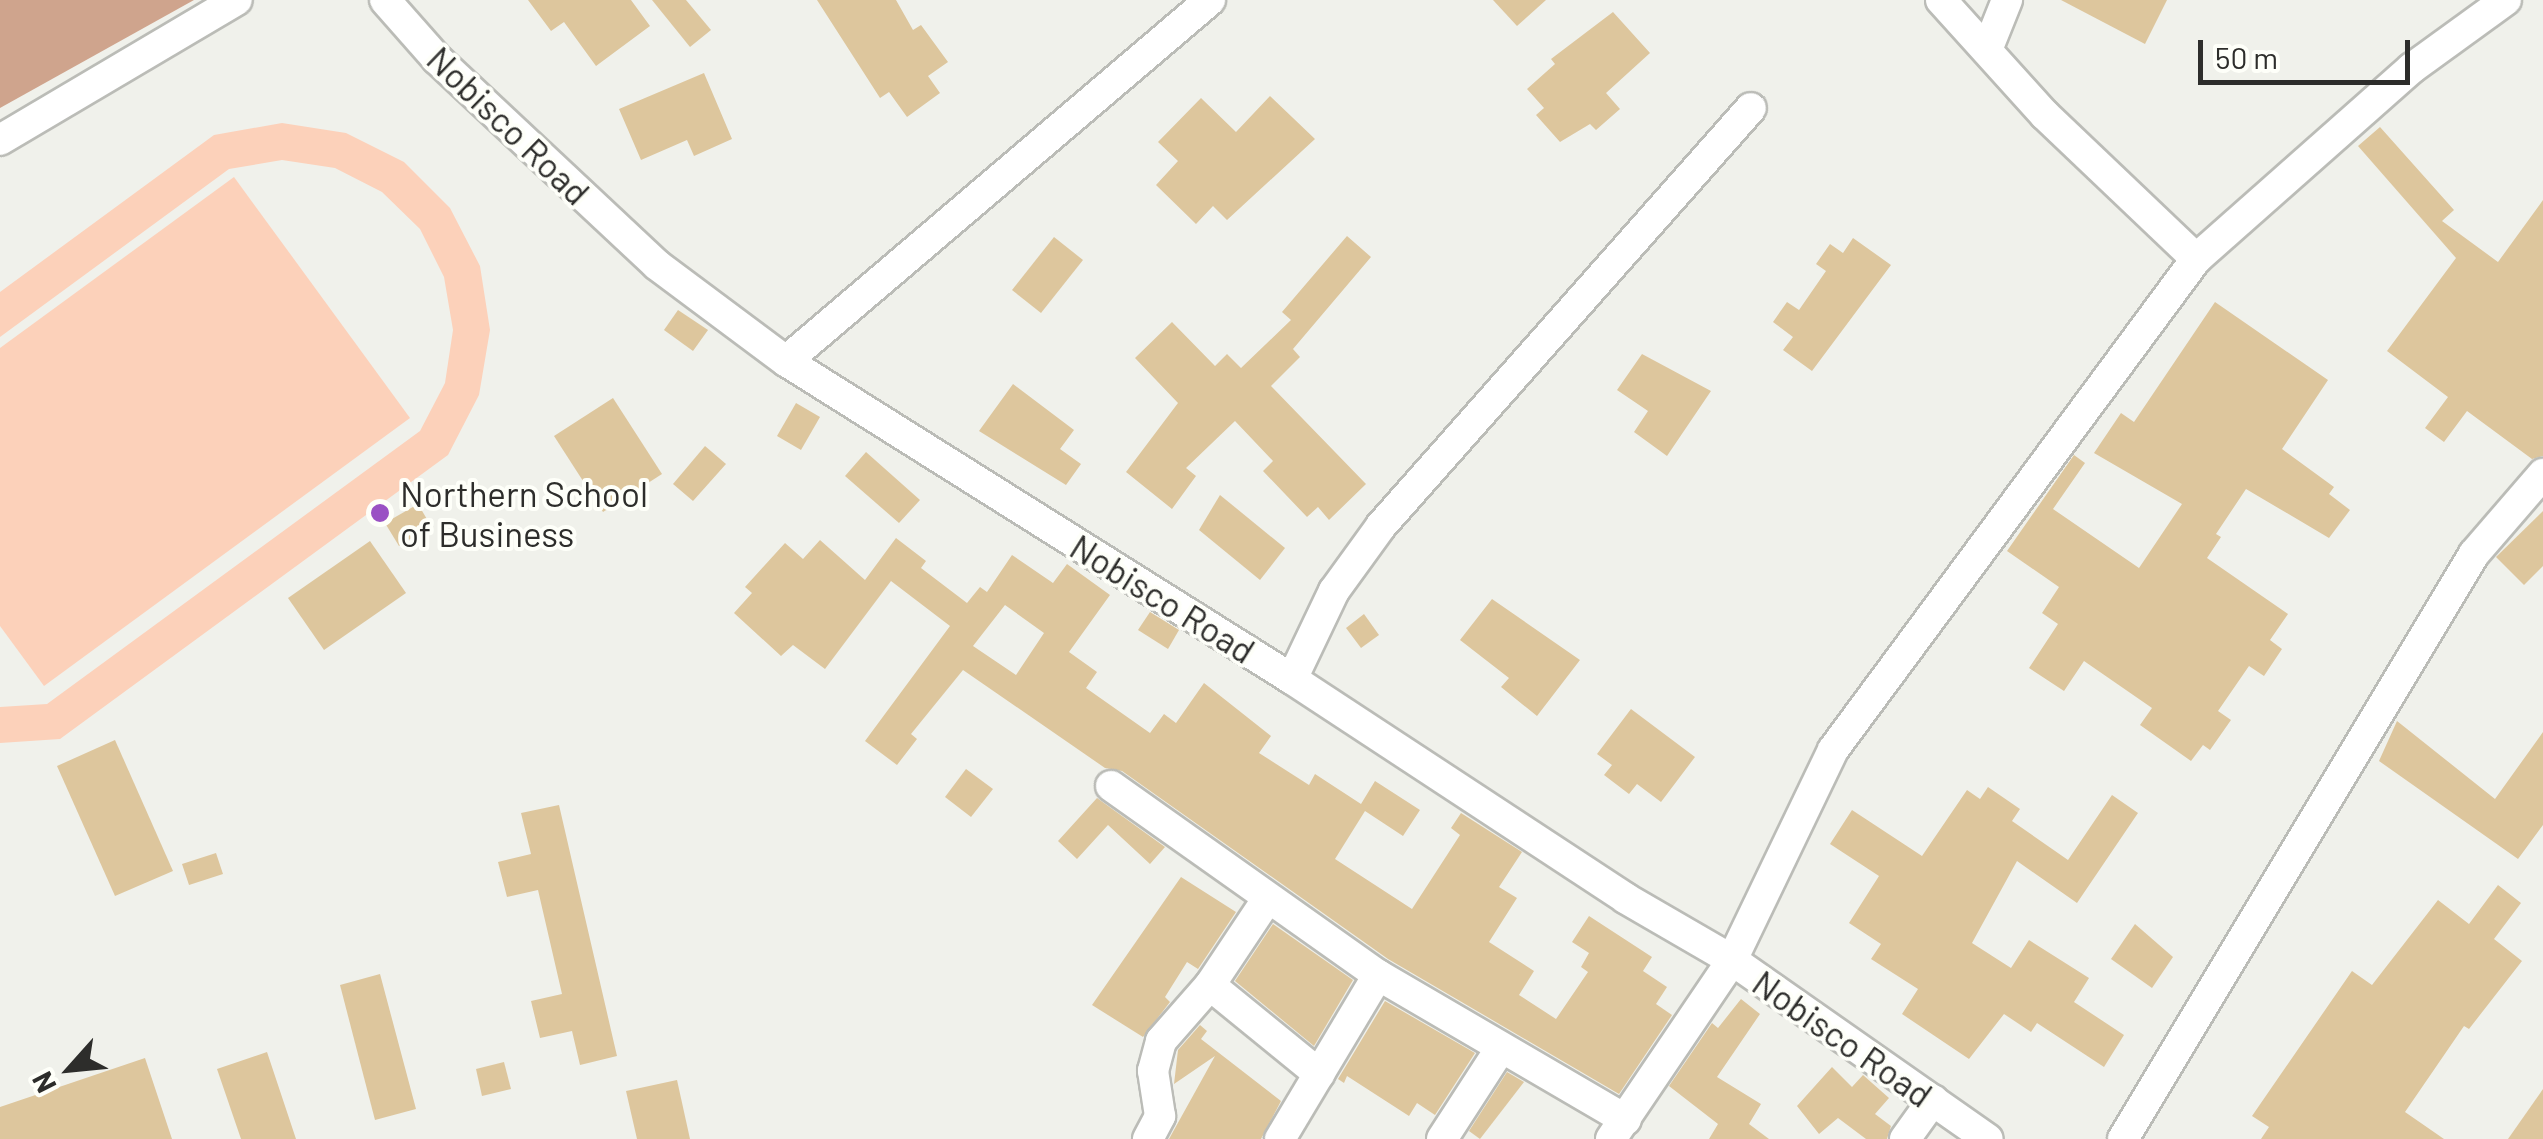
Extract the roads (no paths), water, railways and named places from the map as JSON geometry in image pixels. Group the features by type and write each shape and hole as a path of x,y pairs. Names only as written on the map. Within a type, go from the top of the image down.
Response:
{"street":[{"path":"0,140 237,0"},
{"name":"Nobisco Road","path":"385,0 437,59 657,265 786,361 1292,679 1625,898 1732,960 1988,1139"},
{"path":"786,361 1210,0"},
{"path":"1941,0 2045,115 2196,259"},
{"path":"1987,50 2007,0"},
{"path":"1111,786 1266,901 1619,1129 1732,960 1833,750 2196,259 2412,68 2506,0"},
{"path":"1292,679 1334,591 1381,526 1750,108"},
{"path":"2123,1139 2474,554 2543,474"},
{"path":"1148,1139 1160,1116 1153,1071 1161,1041 1210,985 1266,901"},
{"path":"1280,1139 1378,976"},
{"path":"1210,985 1320,1074"},
{"path":"1442,1139 1499,1051"},
{"path":"1905,1139 1933,1100"}],"place":[{"name":"Northern School of Business","path":"380,513"}]}
